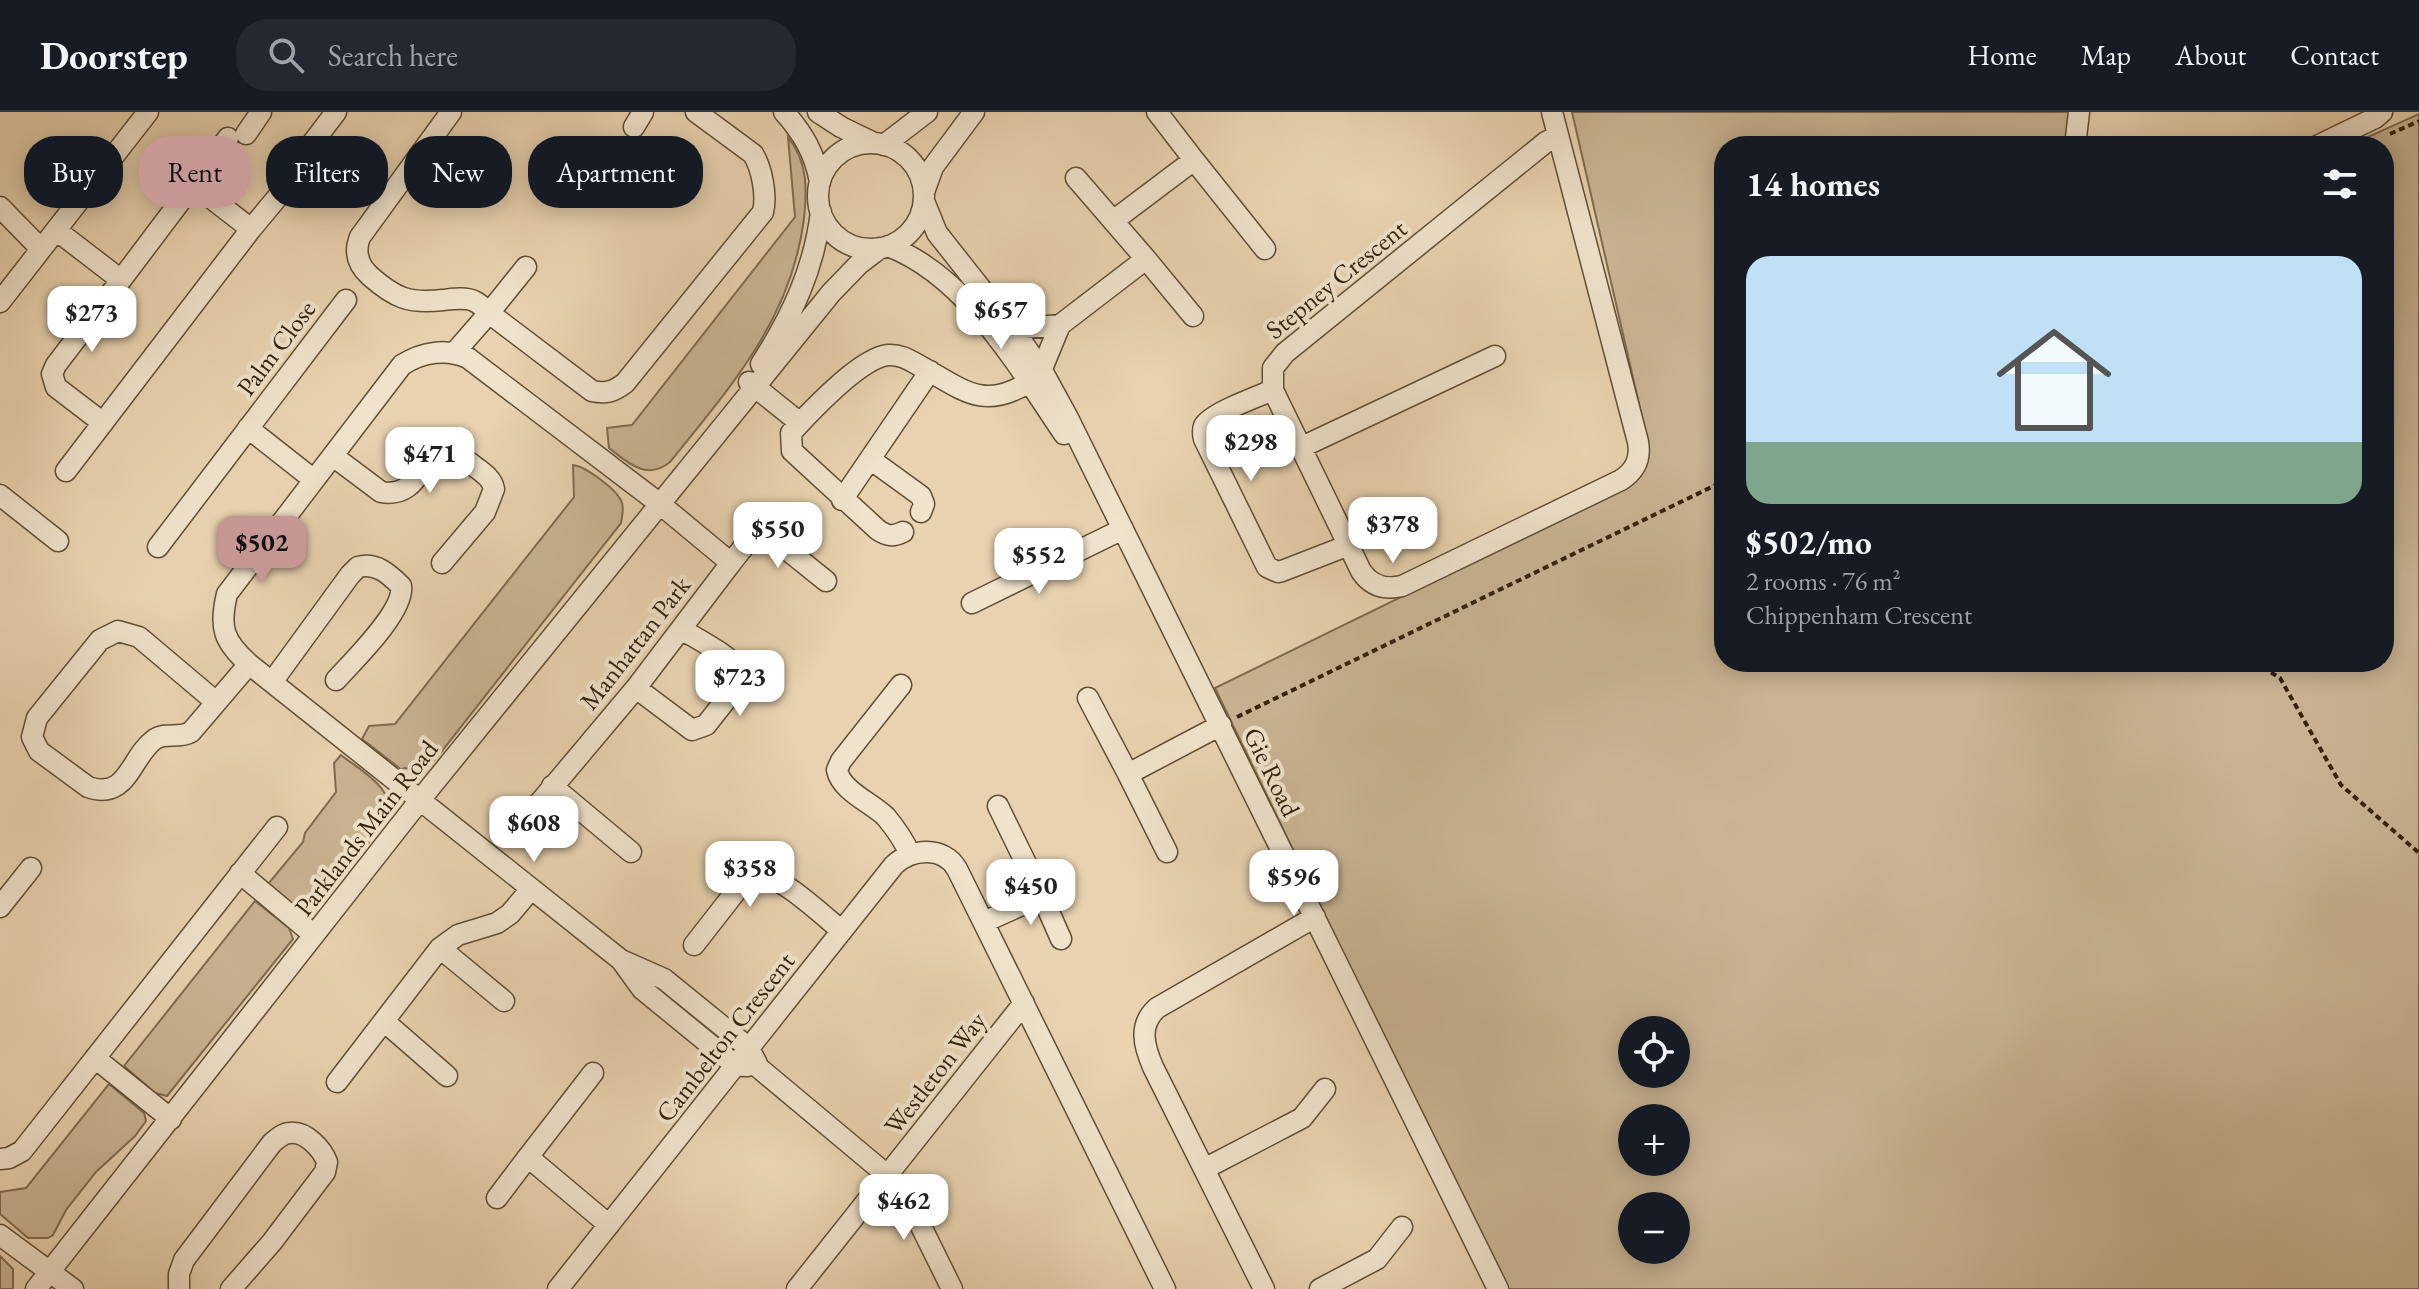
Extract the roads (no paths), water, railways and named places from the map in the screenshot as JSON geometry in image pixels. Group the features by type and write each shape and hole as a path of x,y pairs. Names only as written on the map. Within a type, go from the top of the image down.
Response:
{"street":[{"path":"0,302 148,112"},
{"path":"237,136 261,112"},
{"path":"318,136 336,112"},
{"path":"451,112 360,237 356,251 359,263 390,293 407,301 474,301 592,391 605,394 625,383 763,212 765,202 753,154 696,112"},
{"path":"784,112 804,136 820,182"},
{"path":"818,112 841,127 899,151 913,163 921,178 924,196"},
{"path":"927,112 879,144 854,146 843,151 828,165 820,182 818,199 825,222 841,239 861,248 884,247 906,236 919,218 933,167 974,112"},
{"path":"1157,112 1265,249"},
{"path":"1349,545 1282,571 1267,567 1204,439 1203,429 1208,422 1273,390 1366,578 1378,586 1394,588 1621,480 1634,470 1639,455 1638,442 1552,112"},
{"path":"2076,136 2079,112"},
{"path":"2338,136 2382,112"},
{"name":"Stepney Crescent","path":"1273,390 1271,376 1280,357 1546,142 1558,136"},
{"path":"1113,221 1194,160"},
{"path":"1076,178 1193,316"},
{"name":"Gie Road","path":"924,196 937,233 1013,329 1035,377"},
{"path":"0,207 41,249"},
{"path":"103,423 56,387 52,374 175,208"},
{"path":"224,208 251,229"},
{"path":"66,471 268,208"},
{"name":"Parklands Main Road","path":"36,1289 420,800 742,403 795,304 811,264 821,212"},
{"path":"56,230 121,280"},
{"name":"Gie Road","path":"884,247 906,253 946,283 982,318 1068,418 1498,1289"},
{"name":"Parklands Main Road","path":"752,385 840,283 884,247"},
{"path":"903,532 886,535 842,500 792,451 791,433 871,360 888,355 905,357 978,397 1009,394 1035,377 1060,325 1146,259"},
{"path":"455,352 526,267"},
{"name":"Palm Close","path":"158,547 346,300"},
{"path":"1013,329 1060,325"},
{"path":"731,563 660,504 468,358 455,352 434,353 411,359 402,365 227,594 221,623 235,652 249,664 621,960 664,979 749,1048 759,1068 887,1175 909,1202 952,1289"},
{"path":"1302,447 1495,356"},
{"path":"842,500 930,371"},
{"path":"752,385 800,423"},
{"name":"Palm Close","path":"248,428 314,480"},
{"path":"333,456 381,492 387,493 410,485 436,453 444,449 462,456 491,479 494,489 485,512 442,563"},
{"path":"870,459 921,496 924,504 921,512"},
{"path":"0,495 58,541"},
{"path":"972,603 1123,529"},
{"name":"Manhattan Park","path":"520,826 636,688 753,535 765,532 826,581"},
{"path":"272,682 350,575 358,567 374,566 389,574 401,586 401,599 379,631 336,680"},
{"path":"636,688 692,730 706,725 736,687 739,674 730,660 681,629"},
{"path":"216,702 139,637 118,631 100,640 37,718 32,737 39,751 81,782 96,790 105,790 124,779 155,739 187,735 216,702 249,664"},
{"path":"901,685 837,770 843,783 884,816 902,838 910,854 932,852 951,861 1165,1289"},
{"path":"1088,698 1167,852"},
{"path":"1128,774 1221,725"},
{"path":"552,786 631,852"},
{"path":"998,806 1061,939"},
{"path":"0,1159 22,1151 277,827"},
{"name":"Cambelton Crescent","path":"558,1289 894,865 910,854"},
{"path":"0,907 31,868"},
{"path":"240,873 314,935"},
{"path":"694,945 747,877 754,873 765,875 793,892 842,931"},
{"path":"337,1082 440,948 458,935 497,923 510,914 531,889"},
{"path":"984,922 1042,896"},
{"path":"1264,1289 1145,1050 1145,1022 1157,1008 1262,949 1319,924"},
{"path":"440,948 504,1001"},
{"path":"621,960 642,989 735,1065 759,1068"},
{"name":"Westleton Way","path":"797,1289 1024,1003"},
{"path":"385,1022 447,1076"},
{"path":"95,1058 171,1119"},
{"path":"497,1198 593,1073"},
{"path":"1204,1169 1302,1118 1325,1089"},
{"path":"179,1289 179,1274 184,1260 272,1143 287,1133 295,1133 317,1146 327,1162 325,1172 272,1242 231,1289"},
{"path":"528,1157 609,1225"},
{"path":"1320,1289 1377,1259 1402,1227"},
{"path":"0,1235 73,1289"}]}
